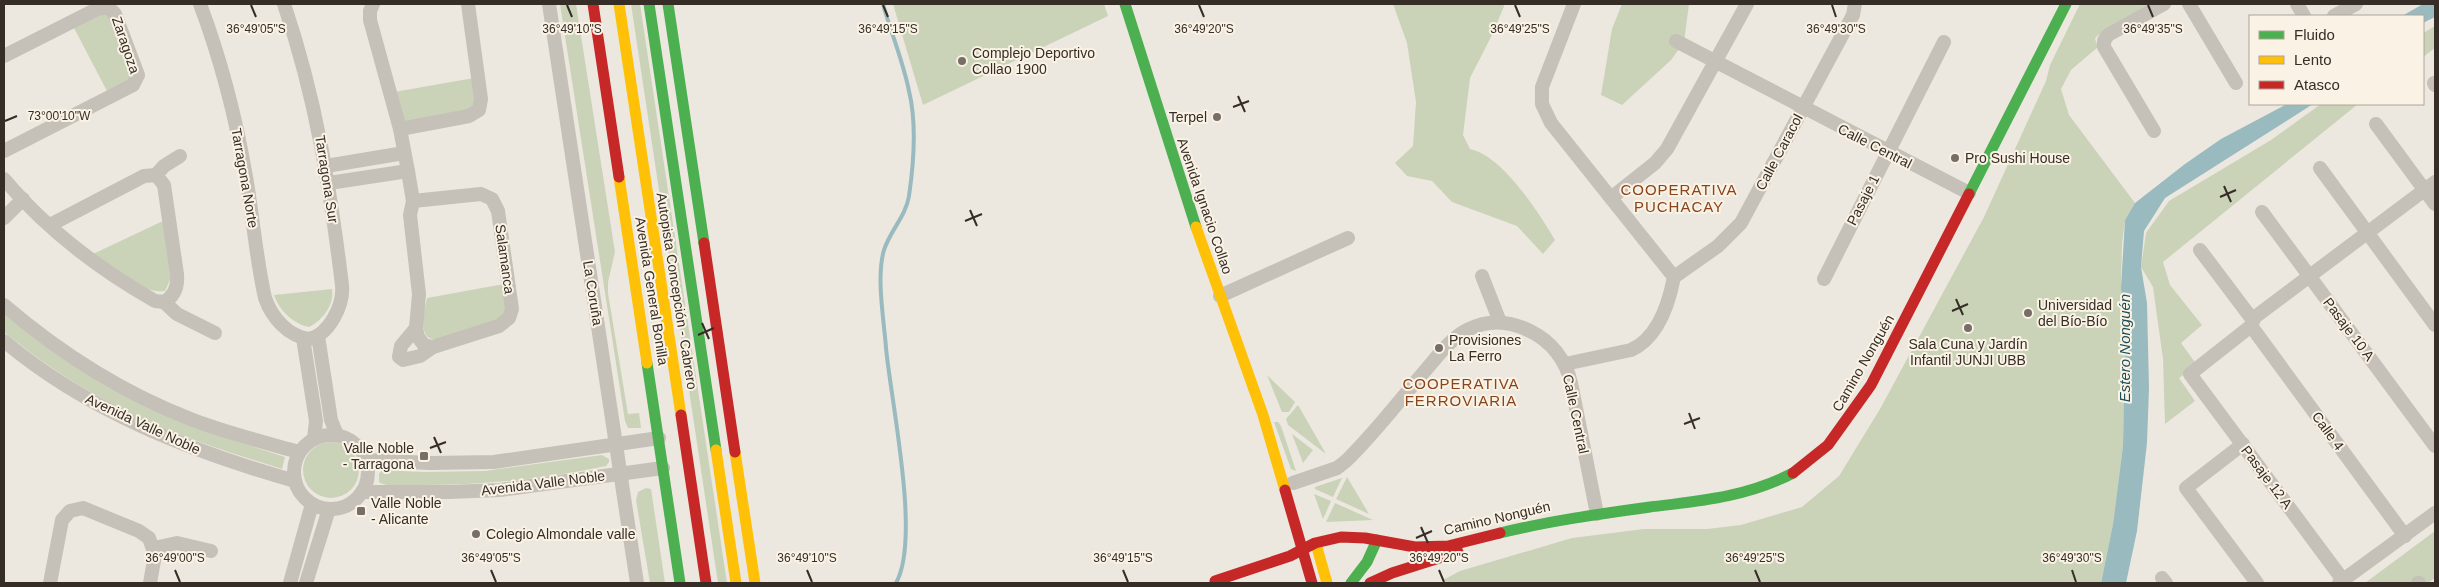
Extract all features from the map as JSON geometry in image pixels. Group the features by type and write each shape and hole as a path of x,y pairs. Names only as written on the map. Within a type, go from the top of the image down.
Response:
{"main road":[{"name":"Avenida General Bonilla","path":"593,4 680,583"},
{"name":"Autopista Concepción - Cabrero","path":"619,4 706,583"},
{"name":"Autopista Concepción - Cabrero","path":"649,4 736,583"},
{"path":"668,4 756,583"},
{"name":"Avenida Ignacio Collao","path":"1125,4 1189,208 1263,415 1312,583"},
{"name":"Camino Nonguén","path":"1212,582 1232,569 1281,546 1316,543 1341,537 1377,540 1415,547 1436,547 1484,538 1550,521 1734,496 1785,477 1819,454 1837,435 1871,385 2066,4"},
{"name":"Avenida Ignacio Collao","path":"1263,415 1302,507"},
{"path":"1310,529 1316,543 1327,583"},
{"path":"1370,583 1392,573 1440,559 1484,538"},
{"path":"1351,583 1366,562 1377,540"},
{"name":"Camino Nonguén","path":"1212,582 1250,571 1302,545"}],"street":[{"name":"Tarragona Norte","path":"200,4 217,54 236,122 247,179 265,298 278,321 304,338"},
{"name":"Tarragona Sur","path":"284,4 308,83 326,166 343,291 341,302 335,315 318,336"},
{"path":"373,4 370,11 370,20 400,130 413,201 410,215 419,294 416,328 420,341 433,347"},
{"path":"400,130 469,116 478,110 481,99 468,4"},
{"name":"La Coruña","path":"549,4 636,583"},
{"path":"1564,364 1631,350 1640,345 1661,319 1667,305 1674,277 1551,123 1542,104 1542,87 1574,4"},
{"path":"1611,198 1655,163 1667,149 1747,4"},
{"name":"Calle Caracol","path":"1674,277 1736,230 1852,15 1855,4"},
{"path":"2154,131 2104,47 2104,41 2108,35 2164,4"},
{"path":"2190,4 2236,83"},
{"path":"2297,4 2303,15"},
{"path":"2336,15 2356,4"},
{"name":"Zaragoza","path":"4,56 97,9 108,7 115,14 138,75 133,85 4,151"},
{"name":"Calle Central","path":"1676,41 1714,63 1969,193"},
{"name":"Pasaje 1","path":"1824,279 1944,42"},
{"path":"2376,124 2430,186 2435,204"},
{"path":"326,166 404,153"},
{"path":"50,225 144,176 156,175 164,166 180,156"},
{"path":"2320,168 2435,325"},
{"path":"329,183 408,171"},
{"path":"156,175 164,185 178,274 174,292 164,302"},
{"path":"2252,323 2310,276 2430,186"},
{"path":"6,188 23,199 66,242 96,265 155,301 164,302 177,314 215,333"},
{"name":"Salamanca","path":"413,201 481,194 492,199 498,211 512,305 509,318 503,324 433,347 415,358 401,359 399,354 400,348 416,328"},
{"path":"4,218 23,199"},
{"name":"Pasaje 10 A","path":"2262,212 2435,446"},
{"path":"1220,296 1348,238"},
{"name":"Calle 4","path":"2200,250 2405,536"},
{"path":"1482,276 1500,322"},
{"name":"Avenida Valle Noble","path":"4,305 67,354 145,399 217,428 299,452"},
{"name":"Calle Central","path":"1293,483 1336,468 1346,461 1454,340 1473,327 1500,322 1522,327 1540,337 1554,349 1564,364 1571,382 1596,514"},
{"name":"Pasaje 12 A","path":"2252,323 2190,374 2342,582"},
{"path":"314,439 316,421 304,338 309,339 318,336 331,420 337,435"},
{"name":"Avenida Valle Noble","path":"4,341 58,381 124,418 208,455 295,481"},
{"path":"337,435 355,443 366,460 368,476 362,492 345,506 329,509 312,504 305,498 295,481 294,465 299,452 314,439 321,436 337,435"},
{"name":"Avenida Valle Noble","path":"366,460 430,463 494,462 659,438"},
{"path":"2243,444 2186,488 2257,583"},
{"name":"Avenida Valle Noble","path":"362,492 485,491 664,468"},
{"path":"290,583 312,504"},
{"path":"50,583 60,525 66,515 76,509 89,509 139,531 149,538 154,548 150,583"},
{"path":"306,583 329,509"},
{"path":"2342,582 2435,513"},
{"path":"154,548 177,543 211,551"}],"green space":[{"path":"560,4 576,4 615,252 608,282 608,293 628,414 639,413 641,428 628,428 625,421"},
{"path":"631,4 640,4 727,583 718,583"},
{"name":"Complejo Deportivo Collao 1900","path":"893,4 1104,4 1108,16 923,105"},
{"path":"1393,4 1505,4 1492,35 1470,78 1463,135 1470,149 1495,162 1507,173 1539,215 1555,240 1543,254 1517,226 1452,202 1432,181 1407,176 1395,163 1413,146 1416,102 1407,43"},
{"path":"1622,4 1689,4 1684,42 1671,60 1622,105 1601,95 1612,29"},
{"name":"Universidad del Bío-Bío","path":"2080,4 2151,4 2097,36 2095,39 2098,47 2071,70 2061,89 2069,115 2135,203 2125,220 2122,244 2121,288 2125,337 2123,446 2113,524 2101,583 1444,583 1443,580 1460,571 1572,538 1644,529 1707,529 1741,525 1802,507 1839,476 1880,409 1984,217 2046,81 2050,65"},
{"path":"99,12 109,12 132,73 128,82 107,91 73,26"},
{"path":"2435,26 2435,48 2424,56 2424,32"},
{"path":"474,78 475,109 408,123 403,120 394,92"},
{"path":"2320,105 2357,105 2163,262 2170,285 2202,325 2181,343 2197,365 2179,378 2195,401 2165,424 2163,359 2153,287 2141,267 2146,233 2169,201 2271,140"},
{"path":"165,220 173,273 165,291 147,289 137,284 93,254"},
{"path":"504,284 507,310 503,318 474,331 449,339 438,340 430,338 425,333 423,320 427,298"},
{"path":"332,289 332,300 323,316 309,327 297,323 287,316 279,306 274,295"},
{"path":"4,313 27,332 76,366 220,436 285,457 282,469 175,433 139,418 98,397 40,360 4,332"},
{"path":"1267,375 1295,402 1289,412 1282,412"},
{"path":"1298,405 1326,454 1288,425 1286,419"},
{"path":"1274,422 1278,422 1281,426 1296,471 1291,469"},
{"path":"1292,434 1313,450 1303,463"},
{"path":"331,442 342,444 351,450 357,459 359,470 357,481 351,490 342,496 331,498 320,496 311,490 305,481 303,470 305,459 311,450 320,444"},
{"path":"602,455 609,459 606,466 532,478 483,483 433,485 385,485 379,482 379,474 382,470 423,472 485,471"},
{"path":"1347,477 1369,514 1336,499"},
{"path":"1342,478 1333,497 1315,489 1315,487"},
{"path":"646,488 651,489 665,583 650,583 636,500 638,492"},
{"path":"1314,494 1331,501 1323,519"},
{"path":"1335,503 1373,520 1326,522"},
{"path":"2435,531 2435,578 2428,583 2365,583"}],"water":[{"path":"2423,4 2435,4 2435,17 2424,22 2424,15 2404,15"},
{"name":"Estero Nonguén","path":"2285,105 2311,105 2165,198 2144,231 2141,267 2147,303 2149,388 2147,443 2137,531 2126,583 2101,583 2113,524 2123,446 2125,337 2121,288 2125,220 2135,203 2221,139"}],"waterway":[{"path":"883,4 912,104 914,130 909,196 901,217 884,250 881,273 881,299 886,348 905,504 906,535 903,562 896,583"}],"traffic: fast":[{"path":"649,4 716,450"},
{"path":"668,4 704,243"},
{"path":"1125,4 1196,227"},
{"path":"1969,194 2066,4"},
{"path":"647,363 680,583"},
{"path":"1500,533 1574,518 1723,497 1758,488 1793,473"},
{"path":"1351,583 1367,562 1377,540"}],"traffic: slow":[{"path":"619,4 681,415"},
{"path":"619,177 647,363"},
{"path":"1196,227 1263,415 1285,490"},
{"path":"716,450 736,583"},
{"path":"735,452 755,583"},
{"path":"1316,544 1327,583"}],"traffic: jam":[{"path":"593,4 619,177"},
{"path":"1793,473 1828,445 1871,385 1969,194"},
{"path":"704,243 735,452"},
{"path":"681,415 706,583"},
{"path":"1285,490 1312,583"},
{"path":"1215,581 1290,556 1315,543 1341,537 1365,538 1415,547 1448,546 1500,533"},
{"path":"1370,583 1392,573 1458,552"}],"place":[{"name":"Complejo Deportivo Collao 1900","path":"962,61"},
{"name":"Terpel","path":"1217,117"},
{"name":"Pro Sushi House","path":"1955,158"},
{"name":"Universidad del Bío-Bío","path":"2028,313"},
{"name":"Sala Cuna y Jardín Infantil JUNJI UBB","path":"1968,328"},
{"name":"Provisiones La Ferro","path":"1439,348"},
{"name":"Valle Noble - Tarragona","path":"424,456"},
{"name":"Valle Noble - Alicante","path":"361,511"},
{"name":"Colegio Almondale valle","path":"476,534"}],"district":[{"name":"COOPERATIVA PUCHACAY","path":"1679,198"},
{"name":"COOPERATIVA FERROVIARIA","path":"1461,392"}]}
